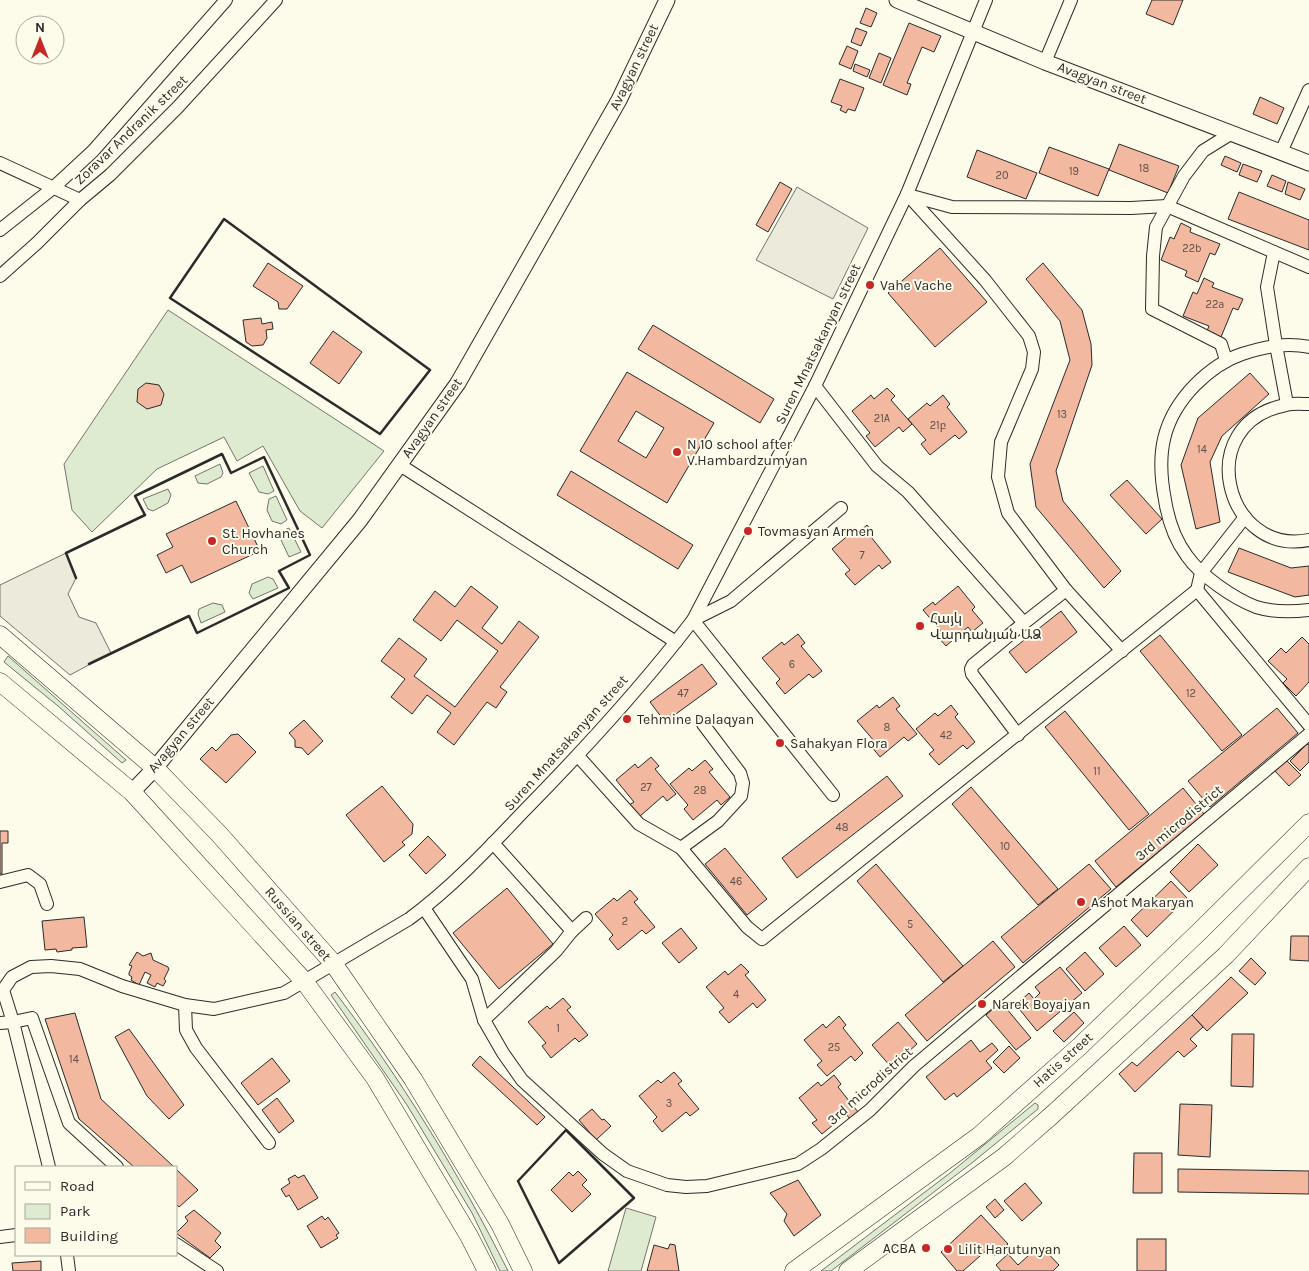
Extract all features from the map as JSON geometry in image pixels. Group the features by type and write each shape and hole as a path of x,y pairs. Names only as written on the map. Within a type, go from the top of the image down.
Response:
{"main road":[{"name":"Russian street","path":"0,635 155,768 219,834 332,964 413,1079 500,1224 523,1271"},
{"path":"0,682 132,792 304,981 375,1078 470,1236 487,1271"},
{"name":"Hatis street","path":"794,1271 979,1136 1094,1033 1202,930 1309,823"},
{"path":"848,1271 1004,1157 1052,1115 1226,954 1309,867"}],"street":[{"name":"Zoravar Andranik street","path":"0,230 53,188 93,151 226,0"},
{"name":"Zoravar Andranik street","path":"0,276 37,243 80,200 110,176 178,107 276,0"},
{"name":"Avagyan street","path":"132,792 155,768 360,520 458,383 619,100 667,0"},
{"name":"Avagyan street","path":"897,0 1045,62 1309,163"},
{"name":"Suren Mnatsakanyan street","path":"49,1166 6,1023 3,990 12,977 31,967 51,966 80,969 122,986 185,1005 214,1009 284,993 409,919 424,908 494,843 578,756 676,642 693,620 815,386 907,194 986,0"},
{"path":"1045,62 1071,0"},
{"path":"1280,152 1309,90"},
{"path":"1226,360 1220,344 1152,309 1153,256 1156,227 1184,176 1203,151 1232,133"},
{"path":"0,163 80,200"},
{"path":"907,194 952,206 1131,208 1167,206 1309,267"},
{"path":"907,194 985,280 1030,336 1034,352 1032,369 1001,442 998,476 1008,513 1066,590 1122,651"},
{"path":"1274,252 1268,287 1287,404"},
{"path":"1309,347 1276,345 1226,360 1201,379 1180,400 1166,428 1161,456 1162,484 1166,509 1174,533 1186,555 1201,573 1232,594 1257,607 1291,612 1309,610"},
{"path":"815,386 877,466 908,492 1024,623"},
{"path":"1309,404 1287,404 1266,411 1251,420 1240,432 1233,444 1229,458 1230,484 1234,499 1245,517 1268,536 1283,541 1309,540"},
{"path":"400,465 676,642"},
{"path":"834,795 693,620 731,601 841,508"},
{"path":"578,756 639,824 681,848 747,927 762,939 1197,590 1201,573 1245,517"},
{"path":"1018,735 972,674 971,669 973,665 1066,590"},
{"path":"1197,590 1309,725"},
{"path":"681,848 718,821 741,796 744,783 740,772 703,724"},
{"name":"3rd microdistrict","path":"424,908 472,979 484,1020 503,1053 522,1080 603,1154 627,1171 667,1185 686,1187 708,1186 798,1164 822,1149 870,1110 914,1066 1309,734"},
{"path":"494,843 572,931"},
{"path":"0,882 28,876 40,884 47,904"},
{"path":"484,1020 556,951 572,931 586,918"},
{"path":"185,1005 186,1030 196,1048 269,1143"},
{"path":"6,1023 32,1018 69,1123 116,1166"},
{"path":"0,1236 15,1236"},
{"path":"178,1245 216,1271"},
{"path":"67,1256 69,1271"}],"green space":[{"path":"168,310 384,451 322,528 300,511 263,446 237,461 224,437 157,469 92,532 72,510 64,464"},
{"path":"220,464 223,473 221,477 207,484 198,483 195,476"},
{"path":"263,466 274,491 268,494 259,492 249,473"},
{"path":"168,489 171,495 168,503 153,511 148,509 143,499"},
{"path":"276,496 287,520 281,524 272,521 267,510 269,499"},
{"path":"289,528 301,552 289,557 281,540 282,531"},
{"path":"268,577 273,579 278,588 253,599 249,593 252,584"},
{"path":"213,603 222,605 225,612 201,623 198,614 199,609"},
{"path":"8,656 126,760 122,763 58,706 4,662"},
{"path":"335,992 383,1059 428,1127 470,1198 508,1271 500,1271 472,1213 407,1105 331,995"},
{"path":"1035,1103 1038,1105 1038,1109 973,1162 831,1271 821,1271 950,1173"},
{"path":"626,1208 656,1217 641,1271 608,1271"}],"shaded area":[{"path":"797,187 868,228 833,299 756,260"},
{"path":"66,553 76,578 68,594 79,617 96,623 111,653 70,675 0,616 0,585"}],"building":[{"path":"1152,0 1183,0 1173,25 1146,14"},
{"path":"866,8 877,13 871,27 860,23"},
{"path":"909,23 941,36 934,52 922,47 907,83 911,84 907,95 883,85"},
{"path":"856,28 867,32 861,46 851,42"},
{"path":"847,46 858,51 851,69 839,64"},
{"path":"879,53 891,58 881,83 869,78"},
{"path":"855,64 870,70 867,77 853,71"},
{"path":"840,79 864,88 855,111 848,109 846,113 840,110 842,106 831,102"},
{"path":"1260,97 1284,108 1277,124 1253,114"},
{"path":"1119,144 1179,166 1168,193 1109,170"},
{"path":"1049,147 1109,169 1098,196 1039,173"},
{"path":"977,150 1037,173 1026,199 967,177"},
{"path":"1225,156 1241,163 1237,172 1221,165"},
{"path":"1243,164 1262,171 1257,182 1239,175"},
{"path":"1272,175 1286,181 1282,192 1267,186"},
{"path":"780,182 792,189 768,232 756,225"},
{"path":"1288,182 1305,189 1300,200 1285,194"},
{"path":"1239,192 1309,220 1309,250 1228,219"},
{"path":"1181,223 1191,228 1190,232 1220,244 1215,255 1210,253 1198,282 1185,276 1187,271 1161,260 1170,237 1174,239"},
{"path":"940,248 987,302 935,347 888,293"},
{"path":"268,263 303,286 287,309 279,309 278,302 253,286"},
{"path":"1043,263 1082,310 1091,344 1092,365 1056,471 1063,501 1121,571 1104,588 1036,507 1030,464 1070,360 1060,321 1026,279"},
{"path":"1204,278 1214,283 1212,287 1243,299 1238,310 1233,308 1221,337 1207,331 1209,326 1183,316 1193,292 1197,294"},
{"path":"261,318 262,324 272,322 273,329 266,330 267,338 263,345 252,346 246,342 243,320"},
{"path":"653,325 774,399 760,423 638,349"},
{"path":"333,331 362,352 339,384 310,363"},
{"path":"627,372 714,423 667,503 580,451","holes":["636,411 664,428 646,458 618,441"]},
{"path":"1250,373 1269,394 1222,436 1210,462 1220,522 1196,529 1181,465 1198,418"},
{"path":"146,383 159,385 164,394 161,405 147,409 137,402 138,389"},
{"path":"887,388 895,396 891,400 912,424 903,432 899,427 875,447 866,436 870,433 852,411 871,395 874,399"},
{"path":"943,395 950,404 947,407 967,432 959,439 955,435 930,455 921,444 926,440 908,419 927,403 930,406"},
{"path":"571,471 693,545 678,569 557,495"},
{"path":"1127,480 1162,519 1146,534 1110,495"},
{"name":"St. Hovhanes Church","path":"236,501 260,551 191,583 182,565 166,573 157,555 173,547 166,534"},
{"path":"867,525 874,534 871,537 891,562 882,569 879,565 855,585 845,574 850,570 832,549 851,533 854,536"},
{"path":"1239,548 1291,568 1309,566 1309,595 1295,597 1228,572"},
{"path":"471,586 498,607 482,628 502,644 519,621 539,637 500,687 507,692 496,708 487,702 454,745 437,732 451,713 427,695 412,714 391,697 405,679 381,661 399,638 427,659 414,676 455,707 498,651 457,620 441,641 413,620 435,591 455,607"},
{"path":"958,586 975,607 972,610 983,623 972,632 968,627 946,646 936,635 941,631 923,610 933,602 935,605"},
{"path":"1061,611 1077,632 1026,673 1009,652"},
{"path":"798,634 805,643 801,646 822,671 813,678 809,674 785,694 776,683 780,679 762,658 782,642 784,645"},
{"path":"1160,635 1242,735 1222,751 1140,651"},
{"path":"1302,637 1309,644 1309,682 1296,696 1283,683 1287,679 1268,661 1281,648 1286,653"},
{"path":"702,664 717,684 665,722 650,702"},
{"path":"893,697 900,706 896,709 917,734 908,741 904,737 880,757 871,746 875,742 857,721 877,705 879,708"},
{"path":"951,705 958,714 955,717 975,742 967,749 963,745 939,765 929,754 934,750 916,729 935,713 938,716"},
{"path":"1277,708 1298,733 1210,807 1188,781"},
{"path":"1065,711 1149,814 1129,830 1045,727"},
{"path":"304,720 323,741 308,755 302,748 295,747 295,740 289,733"},
{"path":"238,734 256,752 226,783 200,759 212,747 216,751 231,735"},
{"path":"1307,744 1309,745 1309,762 1300,771 1290,761"},
{"path":"651,757 659,766 655,769 676,794 667,801 663,796 639,817 629,805 634,802 616,780 635,764 638,768"},
{"path":"1285,759 1301,775 1289,786 1274,770"},
{"path":"705,760 713,769 709,772 730,797 721,805 717,800 693,820 684,809 688,805 670,784 689,768 692,771"},
{"path":"887,776 903,796 797,878 782,858"},
{"path":"382,786 413,824 412,834 402,842 405,845 384,862 346,815"},
{"path":"971,787 1058,889 1038,905 952,804"},
{"path":"1183,788 1204,814 1116,887 1095,861"},
{"path":"0,831 8,831 8,843 2,843 2,874 0,874"},
{"path":"428,836 446,855 426,874 409,855"},
{"path":"1198,844 1218,865 1189,892 1170,872"},
{"path":"725,848 767,899 747,915 705,864"},
{"path":"876,864 963,966 943,982 857,881"},
{"path":"1089,864 1111,889 1023,963 1001,937"},
{"path":"1171,881 1187,898 1147,937 1131,920"},
{"path":"507,888 553,944 499,989 453,933"},
{"path":"630,890 638,899 634,902 655,927 646,934 642,930 618,950 609,939 613,935 595,914 614,898 617,901"},
{"path":"84,917 87,947 57,952 56,949 45,950 42,921"},
{"path":"1124,926 1141,945 1116,967 1099,948"},
{"path":"681,928 697,948 679,963 662,943"},
{"path":"1291,936 1309,936 1309,961 1290,960"},
{"path":"993,941 1015,967 927,1041 905,1015"},
{"path":"137,952 143,956 151,953 153,960 168,967 169,969 164,979 166,981 163,986 157,983 155,987 147,983 151,975 145,972 139,985 131,980 132,977 129,973 132,966 129,965"},
{"path":"1085,952 1104,974 1085,991 1066,969"},
{"path":"1251,958 1266,973 1255,985 1239,971"},
{"path":"741,964 749,972 745,975 766,1000 757,1008 753,1003 729,1023 719,1012 724,1008 706,987 725,971 728,975"},
{"path":"1060,967 1082,993 1037,1031 1016,1005 1029,993 1034,999 1040,993 1035,987"},
{"path":"1231,977 1248,993 1207,1031 1192,1015"},
{"path":"563,998 571,1007 567,1010 588,1035 579,1042 575,1038 551,1058 542,1046 546,1043 528,1022 547,1006 550,1009"},
{"path":"1001,1002 1031,1038 1016,1050 986,1015"},
{"path":"1074,1012 1084,1023 1064,1042 1053,1031"},
{"path":"75,1013 101,1099 173,1166 133,1166 79,1119 45,1019"},
{"path":"1192,1015 1203,1027 1190,1039 1197,1046 1184,1057 1178,1051 1135,1092 1119,1074 1132,1062 1137,1066"},
{"path":"839,1016 846,1025 843,1028 863,1053 855,1061 851,1056 827,1076 817,1065 822,1061 804,1040 823,1024 826,1028"},
{"path":"898,1022 917,1044 891,1067 872,1045"},
{"path":"129,1029 184,1105 169,1119 147,1096 115,1037"},
{"path":"1232,1034 1254,1034 1253,1087 1231,1086"},
{"path":"971,1040 980,1052 992,1043 998,1050 986,1061 992,1068 957,1097 954,1093 945,1100 926,1077"},
{"path":"1009,1046 1020,1058 1004,1073 993,1062"},
{"path":"480,1056 545,1117 537,1125 472,1065"},
{"path":"272,1058 290,1081 258,1105 241,1083"},
{"path":"674,1072 682,1081 678,1084 699,1109 690,1116 686,1112 662,1132 653,1121 657,1117 639,1096 658,1080 661,1083"},
{"path":"834,1075 841,1084 838,1087 858,1112 850,1119 846,1114 822,1134 812,1123 817,1120 799,1098 818,1082 821,1086"},
{"path":"277,1098 294,1121 279,1133 262,1110"},
{"path":"1180,1104 1212,1105 1210,1157 1178,1155"},
{"path":"592,1109 602,1120 604,1119 611,1126 596,1140 579,1120"},
{"path":"1134,1153 1162,1153 1162,1193 1133,1193"},
{"path":"1178,1169 1309,1171 1309,1194 1178,1192"},
{"path":"178,1171 198,1190 178,1206"},
{"path":"578,1171 587,1180 582,1185 591,1194 572,1212 551,1190 569,1172 573,1176"},
{"path":"295,1175 298,1178 304,1175 318,1198 298,1210 289,1195 286,1197 281,1189 290,1183 288,1179"},
{"path":"798,1180 821,1215 794,1236 784,1221 787,1214 770,1193"},
{"path":"1025,1183 1042,1203 1022,1221 1004,1201"},
{"path":"995,1199 1004,1210 995,1218 986,1207"},
{"path":"194,1210 221,1233 215,1241 221,1247 210,1258 178,1234 178,1231 188,1221 185,1217"},
{"path":"981,1215 1008,1244 994,1256 988,1249 963,1271 957,1271 941,1252"},
{"path":"322,1216 325,1220 328,1217 339,1233 336,1235 338,1238 321,1248 307,1226"},
{"path":"1137,1239 1166,1239 1166,1271 1137,1271"},
{"path":"670,1244 675,1245 679,1271 647,1271 654,1245 668,1249"},
{"path":"1040,1245 1059,1265 1053,1271 1001,1271 996,1265 1008,1254 1018,1265"},
{"path":"41,1261 41,1271 13,1271 12,1263"}],"wall":[{"path":"224,219 430,370 380,434 170,298 224,219"},
{"path":"76,578 66,553 145,515 135,496 222,454 231,473 264,457 310,555 279,571 289,588 197,633 189,616 89,664"},
{"path":"566,1130 634,1198 559,1263 518,1181 566,1130"}],"place":[{"name":"Vahe Vache","path":"870,285"},
{"name":"N 10 school after V.Hambardzumyan","path":"677,452"},
{"name":"Tovmasyan Armen","path":"748,531"},
{"name":"St. Hovhanes Church","path":"212,541"},
{"name":"Հայկ Վարդանյան ԱՁ","path":"920,626"},
{"name":"Tehmine Dalaqyan","path":"627,719"},
{"name":"Sahakyan Flora","path":"780,743"},
{"name":"Ashot Makaryan","path":"1081,902"},
{"name":"Narek Boyajyan","path":"982,1004"},
{"name":"ACBA","path":"926,1248"},
{"name":"Lilit Harutunyan","path":"948,1249"}]}
